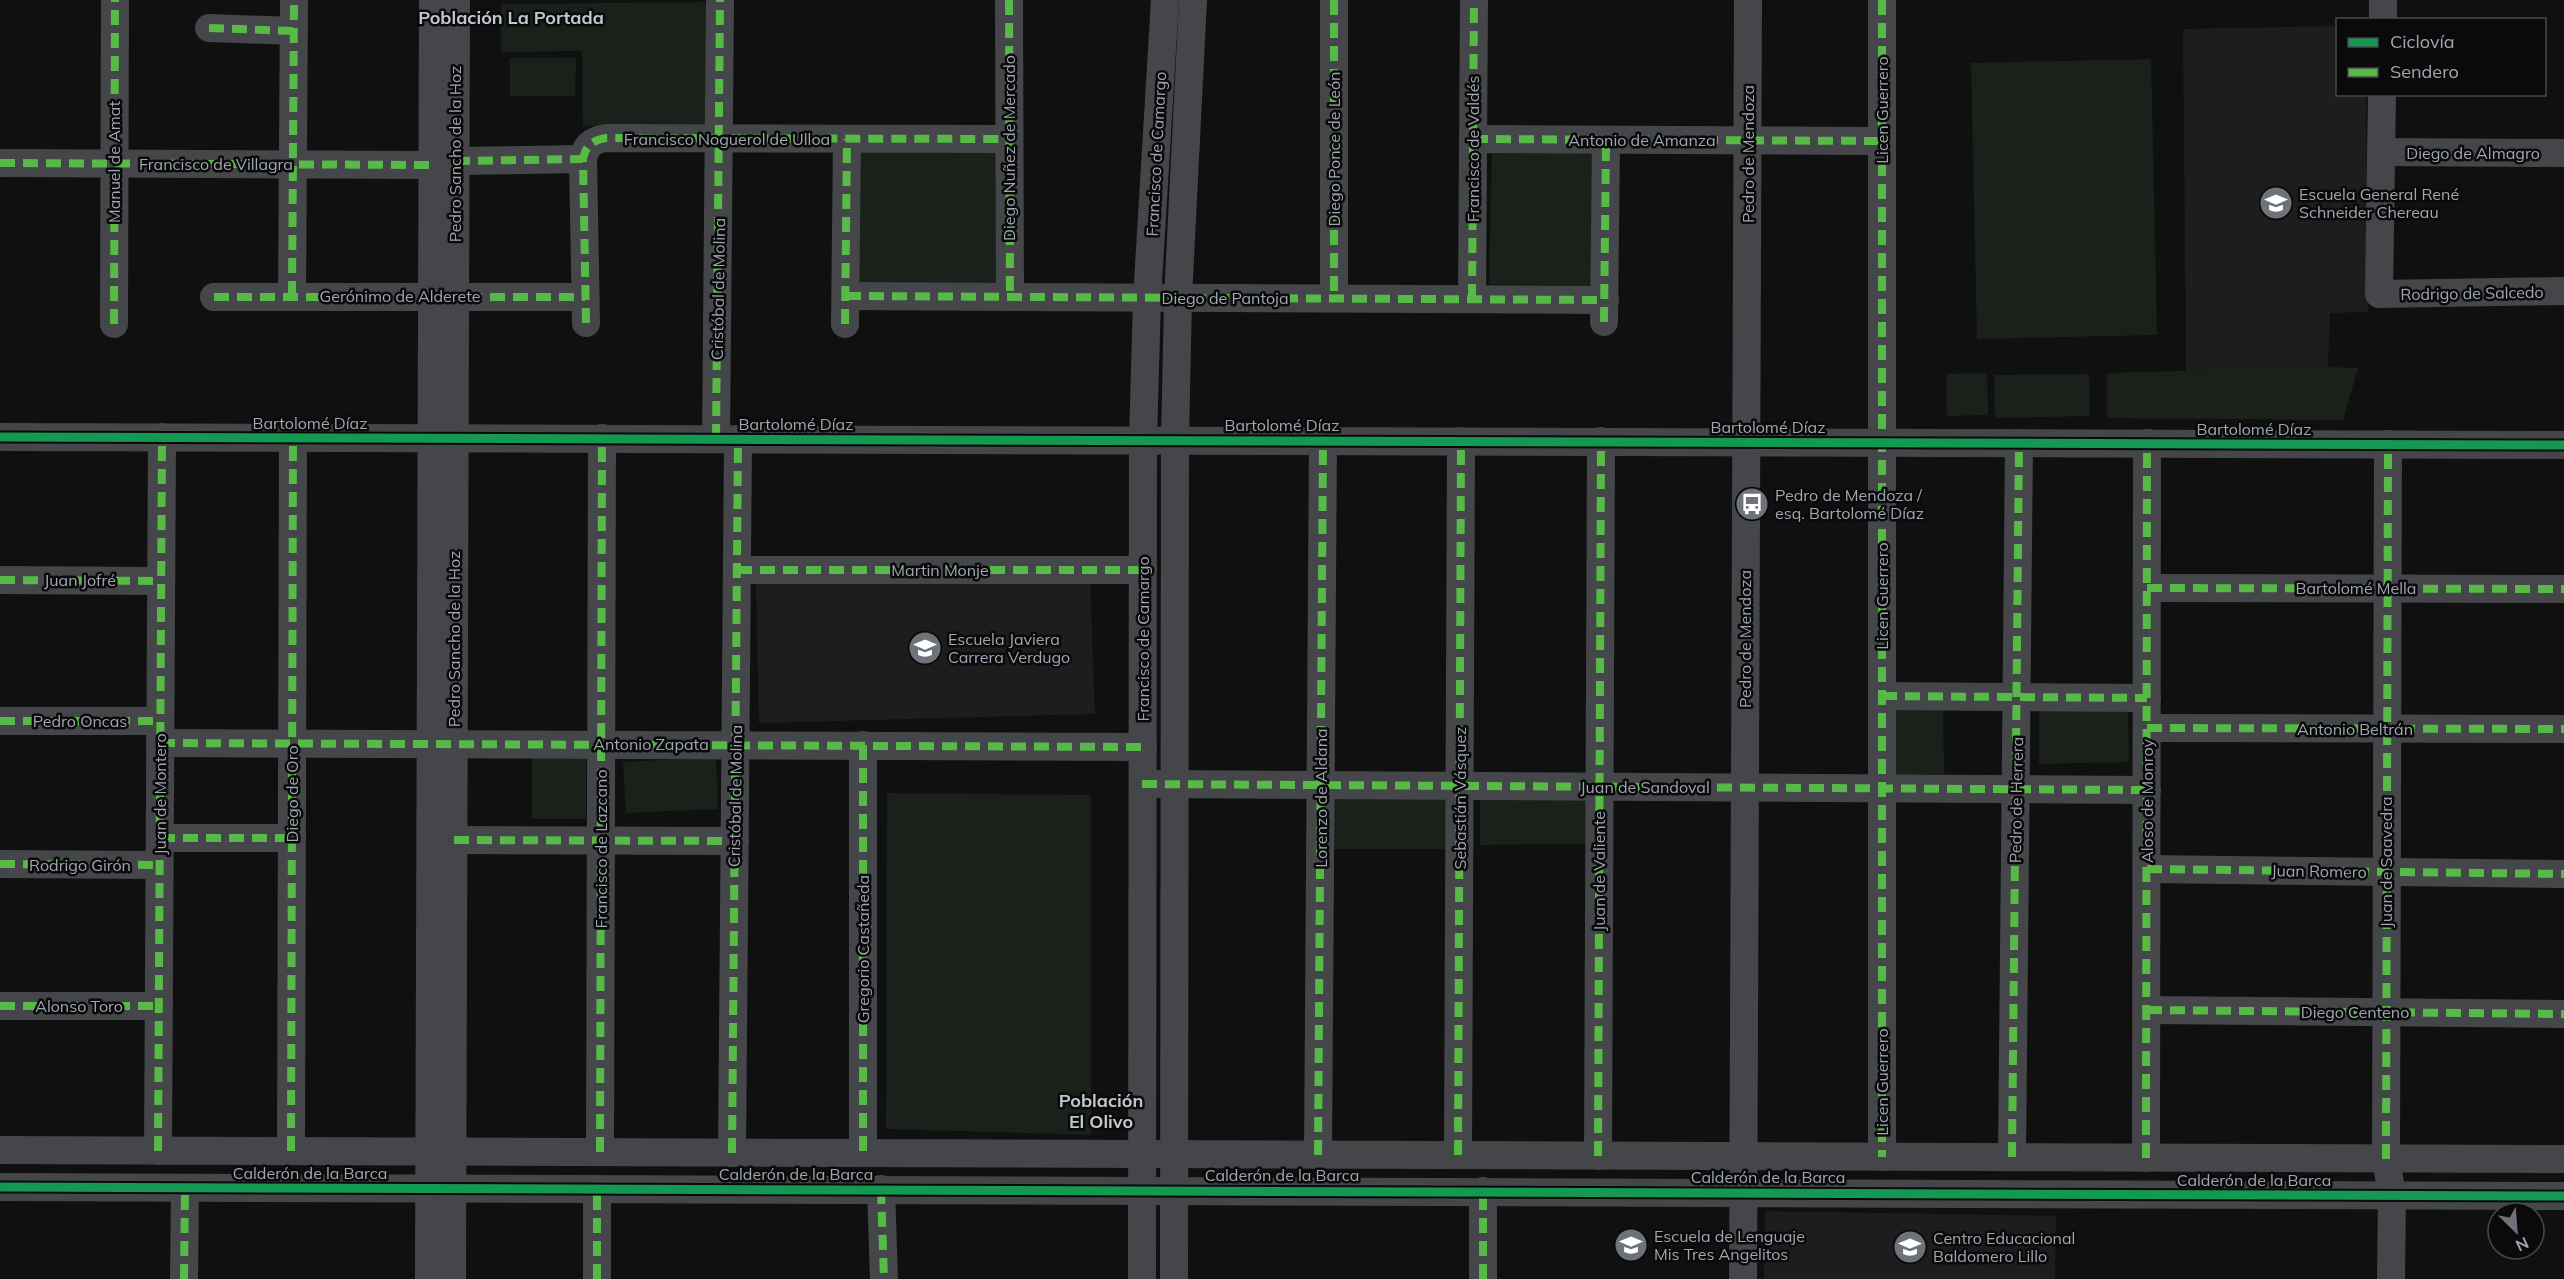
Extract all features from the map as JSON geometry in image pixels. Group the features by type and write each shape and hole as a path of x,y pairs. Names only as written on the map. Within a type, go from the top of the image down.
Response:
{"street":[{"name":"Manuel de Amat","path":"114,324 115,0"},
{"path":"292,296 294,0"},
{"name":"Pedro Sancho de la Hoz","path":"433,0 444,163 441,1188 452,1279"},
{"name":"Pedro Sancho de la Hoz","path":"444,163 456,0"},
{"name":"Cristóbal de Molina","path":"720,0 719,139 727,439 737,570 732,1153"},
{"name":"Diego Nuñez de Mercado","path":"1009,0 1010,297"},
{"name":"Francisco de Camargo","path":"1142,1279 1143,440 1147,298 1165,0"},
{"name":"Francisco de Camargo","path":"1174,1279 1175,440 1178,298 1194,0"},
{"name":"Diego Ponce de León","path":"1334,0 1334,298"},
{"name":"Francisco de Valdés","path":"1472,299 1474,0"},
{"name":"Pedro de Mendoza","path":"1743,1279 1748,0"},
{"name":"Licen Guerrero","path":"1882,0 1882,1157"},
{"path":"2383,0 2383,18"},
{"path":"210,28 294,31"},
{"path":"2381,152 2382,96"},
{"name":"Francisco Noguerol de Ulloa","path":"583,159 590,144 600,139 1009,139"},
{"path":"845,324 847,139"},
{"name":"Antonio de Amanza","path":"1473,139 1882,141"},
{"name":"Diego de Pantoja","path":"846,296 1472,299 1604,311 1606,140"},
{"name":"Diego de Almagro","path":"2381,152 2564,153"},
{"name":"Rodrigo de Salcedo","path":"2381,152 2379,294 2564,291"},
{"path":"444,163 583,159"},
{"name":"Gerónimo de Alderete","path":"214,297 444,296 586,310 583,159"},
{"name":"Francisco de Villagra","path":"0,163 444,163"},
{"name":"Bartolomé Díaz","path":"0,436 2564,445"},
{"name":"Juan de Montero","path":"158,1151 162,437"},
{"name":"Diego de Oro","path":"291,1151 293,438"},
{"name":"Francisco de Lazcano","path":"600,1152 602,438"},
{"name":"Lorenzo de Aldana","path":"1318,1155 1323,440"},
{"name":"Sebastián Vásquez","path":"1458,1155 1461,441"},
{"name":"Juan de Valiente","path":"1598,1156 1601,441"},
{"name":"Pedro de Herrera","path":"2012,1157 2019,443"},
{"name":"Aloso de Monroy","path":"2146,1158 2147,443"},
{"name":"Juan de Saavedra","path":"2388,444 2386,1159 2392,1195 2391,1279"},
{"name":"Martin Monje","path":"737,570 1143,570"},
{"name":"Juan Jofré","path":"0,580 161,581"},
{"name":"Bartolomé Mella","path":"2147,588 2564,589"},
{"path":"1882,696 2147,698"},
{"name":"Pedro Oncas","path":"0,721 160,732"},
{"name":"Antonio Beltrán","path":"2147,728 2564,729"},
{"name":"Antonio Zapata","path":"160,732 292,744 1143,747"},
{"name":"Pedro Sancho de la Hoz","path":"441,1152 454,840 442,744"},
{"name":"Gregorio Castañeda","path":"863,745 863,1153"},
{"name":"Juan de Sandoval","path":"1142,784 2147,790"},
{"name":"Rodrigo Girón","path":"0,864 160,852 292,838"},
{"path":"454,840 735,842"},
{"name":"Juan Romero","path":"2147,869 2564,874"},
{"name":"Alonso Toro","path":"0,1006 159,1006"},
{"name":"Diego Centeno","path":"2147,1010 2564,1014"},
{"name":"Calderón de la Barca","path":"0,1150 2564,1159"},
{"name":"Calderón de la Barca","path":"0,1187 2564,1196"},
{"path":"184,1279 185,1188"},
{"name":"Pedro Sancho de la Hoz","path":"429,1279 441,1188"},
{"path":"597,1189 597,1279"},
{"path":"881,1189 884,1279"},
{"path":"1483,1191 1483,1279"}],"shaded area":[{"path":"707,2 707,125 583,126 582,51 501,52 501,4"},
{"name":"Escuela General René Schneider Chereau","path":"2336,26 2336,96 2366,96 2368,312 2330,313 2328,367 2186,371 2183,29"},
{"path":"510,58 576,58 575,96 510,96"},
{"path":"2151,59 2157,335 1977,339 1971,63"},
{"path":"1492,146 1596,148 1593,286 1489,284"},
{"path":"854,151 996,151 999,285 854,286"},
{"path":"2358,368 2343,420 2107,418 2107,373"},
{"path":"1987,373 1988,415 1947,416 1946,374"},
{"path":"2089,374 2090,416 1995,418 1994,375"},
{"name":"Escuela Javiera Carrera Verdugo","path":"1090,582 1095,714 759,723 756,583"},
{"path":"1943,706 1944,774 1895,775 1894,707"},
{"path":"2128,708 2129,762 2039,764 2039,709"},
{"path":"532,755 586,755 586,819 532,819"},
{"path":"716,757 718,809 626,813 623,762"},
{"path":"1589,788 1590,844 1480,845 1480,789"},
{"path":"887,793 1091,795 1091,1135 886,1129"},
{"path":"1331,794 1452,794 1451,849 1331,849"},
{"name":"Centro Educacional Baldomero Lillo","path":"1765,1211 2056,1216 2055,1279 1764,1279"}],"marked path":[{"path":"114,324 115,0"},
{"path":"292,296 294,0"},
{"path":"716,439 720,0"},
{"path":"1009,0 1010,297"},
{"path":"1334,0 1334,298"},
{"path":"1472,299 1474,0"},
{"path":"1882,0 1882,1157"},
{"path":"209,28 294,31"},
{"path":"586,323 583,159 590,144 597,140 606,138 1009,139"},
{"path":"845,324 847,139"},
{"path":"1473,139 1882,141"},
{"path":"1604,322 1606,140"},
{"path":"455,161 583,159"},
{"path":"0,163 433,165"},
{"path":"846,296 1605,300"},
{"path":"214,297 585,297"},
{"path":"158,1151 162,437"},
{"path":"291,1151 293,437"},
{"path":"600,1152 602,438"},
{"path":"732,1153 738,439"},
{"path":"1318,1155 1323,440"},
{"path":"1458,1155 1461,441"},
{"path":"1598,1156 1601,441"},
{"path":"2012,1157 2019,443"},
{"path":"2146,1158 2147,443"},
{"path":"2386,1159 2388,444"},
{"path":"737,570 1143,570"},
{"path":"0,580 161,581"},
{"path":"2147,588 2564,589"},
{"path":"1882,696 2147,698"},
{"path":"0,721 160,721"},
{"path":"2147,728 2564,729"},
{"path":"160,743 1143,747"},
{"path":"863,745 863,1153"},
{"path":"1142,784 2147,790"},
{"path":"160,838 292,838"},
{"path":"454,840 735,841"},
{"path":"0,864 159,865"},
{"path":"2147,869 2564,874"},
{"path":"0,1006 159,1006"},
{"path":"2147,1010 2564,1014"},
{"path":"184,1279 185,1188"},
{"path":"597,1189 597,1279"},
{"path":"881,1189 884,1279"},
{"path":"1483,1191 1483,1279"}],"cycle path":[{"path":"0,437 2564,445"},
{"path":"0,1187 2564,1196"}],"place":[{"name":"Escuela General René Schneider Chereau","path":"2276,203"},
{"name":"Pedro de Mendoza / esq. Bartolomé Díaz","path":"1752,504"},
{"name":"Escuela Javiera Carrera Verdugo","path":"925,648"},
{"name":"Escuela de Lenguaje Mis Tres Angelitos","path":"1631,1245"},
{"name":"Centro Educacional Baldomero Lillo","path":"1910,1247"}],"district":[{"name":"Población La Portada","path":"511,17"},
{"name":"Población El Olivo","path":"1101,1110"}]}
